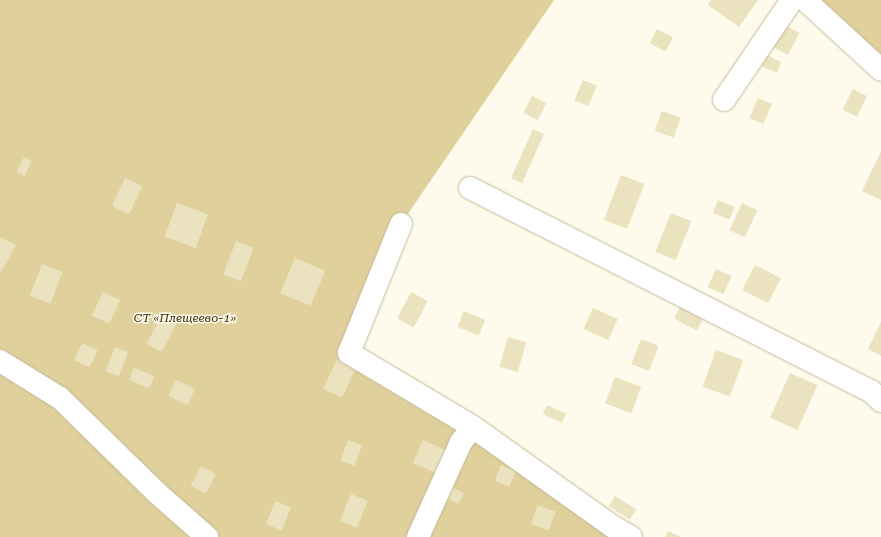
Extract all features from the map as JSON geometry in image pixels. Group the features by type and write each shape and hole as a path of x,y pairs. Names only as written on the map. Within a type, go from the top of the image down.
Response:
{"street":[{"path":"724,100 792,0"},
{"path":"805,0 881,70"},
{"path":"470,188 871,391 881,400"},
{"path":"402,224 349,353 473,427 612,526 631,537"},
{"path":"0,361 60,398 157,493 207,537"},
{"path":"418,537 461,442 473,427"}],"green space":[{"name":"СТ «Плещеево-1»","path":"0,0 554,0 401,224 349,353 631,537 0,537"},
{"path":"805,0 881,0 881,70"}],"building":[{"path":"711,0 758,0 739,27 708,5"},
{"path":"781,23 800,33 788,55 769,45"},
{"path":"657,29 673,37 666,51 650,43"},
{"path":"765,54 781,62 777,73 761,66"},
{"path":"583,80 597,86 588,106 574,100"},
{"path":"853,89 867,96 857,117 843,109"},
{"path":"532,96 546,103 538,120 523,113"},
{"path":"758,98 772,104 763,124 749,118"},
{"path":"662,111 681,118 674,138 655,131"},
{"path":"533,129 544,134 522,183 511,178"},
{"path":"881,151 881,200 862,191"},
{"path":"24,157 32,161 24,176 16,172"},
{"path":"621,175 644,184 627,229 604,220"},
{"path":"125,178 142,186 129,214 112,206"},
{"path":"718,200 735,207 729,220 713,213"},
{"path":"177,203 208,214 196,248 165,237"},
{"path":"742,203 757,210 745,237 729,230"},
{"path":"671,213 691,221 676,260 655,252"},
{"path":"0,237 16,245 0,274"},
{"path":"236,241 254,248 241,281 223,275"},
{"path":"295,258 325,271 311,306 280,293"},
{"path":"42,264 63,272 50,304 30,296"},
{"path":"755,265 781,278 768,303 742,290"},
{"path":"716,269 732,276 723,294 708,287"},
{"path":"103,292 120,300 109,324 92,316"},
{"path":"411,292 428,301 414,327 397,318"},
{"path":"680,307 703,319 697,331 674,318"},
{"path":"593,308 618,319 608,340 584,329"},
{"path":"164,311 179,319 162,352 147,344"},
{"path":"464,311 485,320 479,336 457,327"},
{"path":"881,322 881,356 868,349"},
{"path":"508,337 526,342 518,372 499,367"},
{"path":"641,339 659,346 649,371 631,364"},
{"path":"82,343 98,350 90,367 74,360"},
{"path":"115,347 128,352 119,376 106,371"},
{"path":"716,350 743,360 730,397 703,387"},
{"path":"337,359 356,368 342,398 323,389"},
{"path":"134,368 154,376 150,388 129,380"},
{"path":"790,373 817,385 797,430 770,418"},
{"path":"615,377 641,387 631,413 605,403"},
{"path":"176,380 195,389 187,405 168,396"},
{"path":"547,405 566,414 562,423 543,414"},
{"path":"348,440 362,445 355,466 340,461"},
{"path":"423,440 448,451 437,474 413,463"},
{"path":"501,465 516,471 509,487 495,481"},
{"path":"201,466 216,474 206,493 191,485"},
{"path":"451,487 464,493 459,504 446,498"},
{"path":"351,494 368,501 357,528 340,521"},
{"path":"615,496 636,509 630,519 609,506"},
{"path":"275,501 291,507 282,530 266,524"},
{"path":"538,505 556,512 549,530 531,524"},
{"path":"668,531 681,537 665,537"}]}
